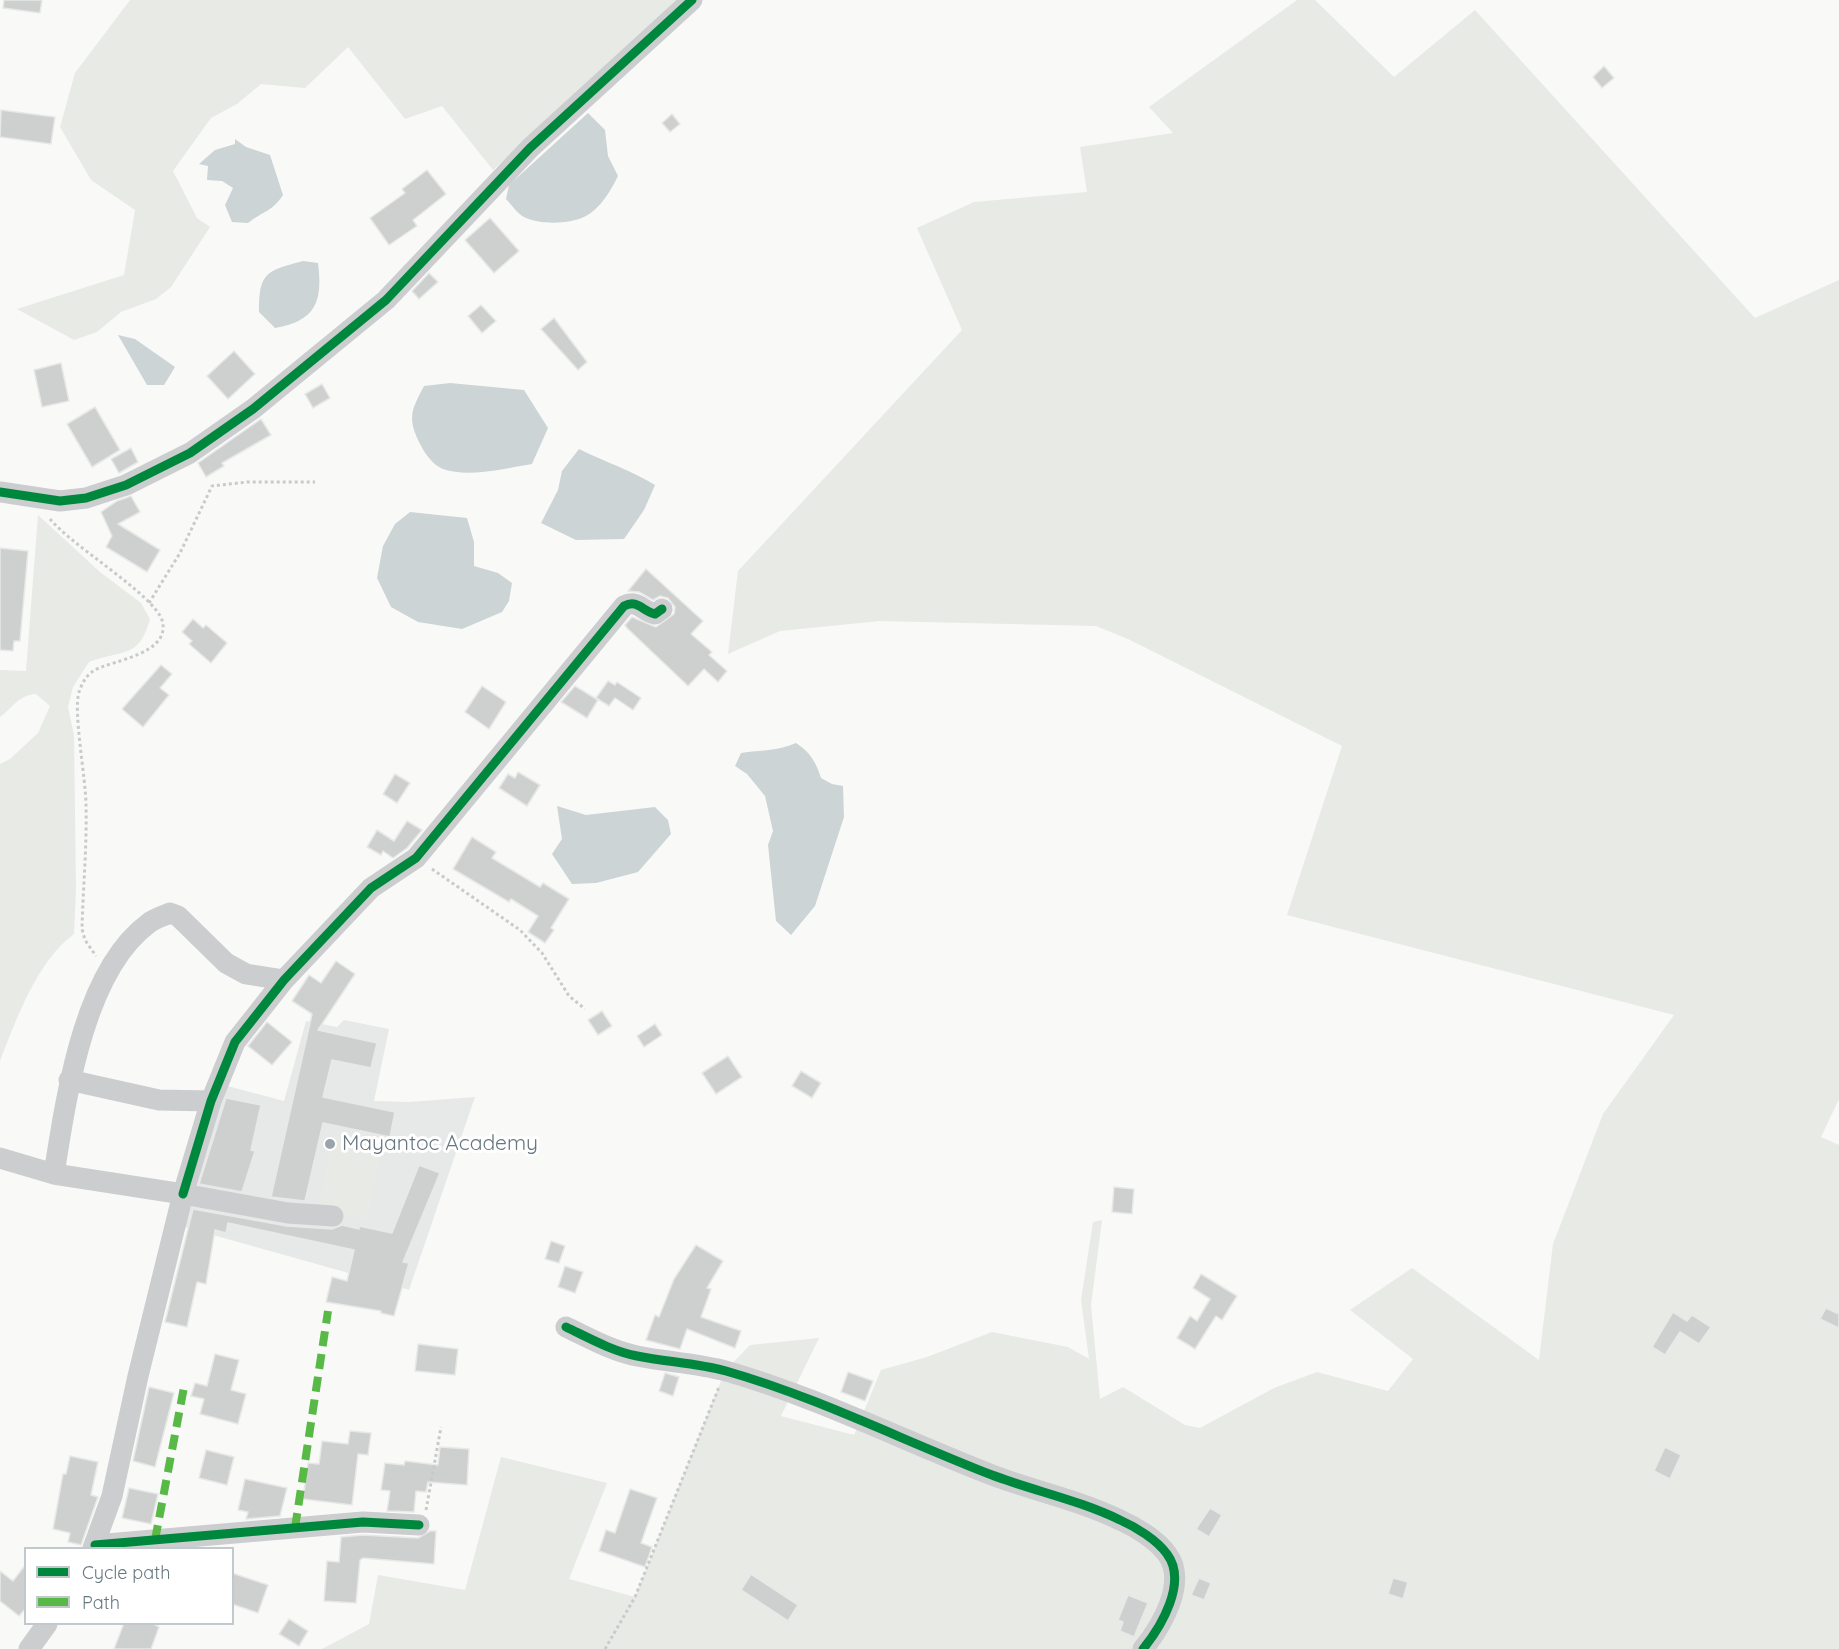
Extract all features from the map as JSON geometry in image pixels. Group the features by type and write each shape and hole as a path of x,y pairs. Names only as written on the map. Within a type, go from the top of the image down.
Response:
{"street":[{"path":"0,492 34,499 60,501 86,498 126,485 190,453 253,409 386,300 530,148 693,0"},
{"path":"419,1525 363,1522 129,1546 94,1546 111,1496 135,1386 183,1194 211,1101 235,1042 284,980 371,888 416,858 624,606 630,603 639,604 655,614 662,609"},
{"path":"54,1174 69,1080 99,988 121,953 149,923 170,913 185,920 226,963 246,974 284,980"},
{"path":"69,1080 159,1100 211,1101"},
{"path":"0,1158 54,1174 288,1213 333,1215"},
{"path":"566,1327 605,1346 636,1356 726,1371 787,1392 994,1476 1121,1520 1153,1540 1168,1555 1174,1572 1175,1588 1159,1625 1143,1649"},
{"path":"29,1649 46,1625"}],"path":[{"path":"149,603 180,553 212,486 247,482 315,482"},
{"path":"34,499 53,522 149,603 162,620 162,630 155,643 140,655 96,669 89,674 79,692 86,805 82,929 90,950 109,971"},
{"path":"416,858 520,930 542,953 569,996 585,1009"},
{"path":"605,1649 644,1576 726,1371"},
{"path":"419,1525 425,1516 441,1427"}],"shaded area":[{"path":"130,0 687,0 493,170 442,106 405,119 348,47 305,88 261,84 237,104 211,118 173,171 197,218 210,227 171,287 156,299 121,312 97,332 74,340 17,309 124,275 135,210 91,180 60,127 75,73"},
{"path":"1297,0 1315,0 1394,77 1475,10 1755,318 1839,280 1839,1099 1821,1137 1839,1145 1839,1649 322,1649 369,1624 378,1575 465,1590 501,1457 607,1483 569,1579 635,1597 725,1371 750,1345 819,1338 781,1416 854,1435 881,1370 927,1357 992,1332 1068,1347 1089,1359 1081,1300 1093,1222 1102,1220 1091,1305 1100,1399 1123,1387 1185,1425 1200,1428 1274,1388 1317,1372 1388,1391 1413,1359 1350,1310 1412,1268 1539,1360 1553,1244 1603,1114 1674,1015 1287,915 1342,746 1128,639 1096,626 880,621 780,631 728,654 738,571 962,330 917,228 974,202 1087,192 1080,147 1173,133 1149,107"},
{"path":"588,113 605,130 608,156 618,176 609,193 601,204 580,219 548,223 523,217 506,199 509,185"},
{"path":"235,139 246,147 270,155 283,195 271,208 248,223 232,222 225,205 233,188 222,181 207,180 208,166 199,164 215,150 235,144"},
{"path":"303,261 318,263 319,288 314,307 300,320 275,328 259,312 263,281 273,271"},
{"path":"118,335 135,339 175,367 164,385 147,385"},
{"path":"450,383 524,390 548,428 532,464 464,473 443,469 432,461 423,450 415,433 412,413 424,386"},
{"path":"579,449 655,485 644,510 624,539 576,540 541,523 558,490 562,471"},
{"path":"410,512 467,518 474,542 474,566 498,573 512,583 509,601 502,612 462,629 418,622 391,607 377,578 383,546 395,524"},
{"path":"38,515 100,572 141,603 150,619 146,632 135,647 89,662 73,687 68,707 74,735 76,890 74,934 49,959 29,992 0,1061 0,764 10,759 38,733 50,706 36,694 30,695 20,699 0,717 0,670 26,671"},
{"path":"796,743 812,758 821,778 832,784 843,786 844,817 815,906 791,935 776,921 768,845 773,831 765,796 747,774 735,766 741,753 776,749"},
{"path":"557,806 586,815 655,807 668,820 671,834 638,872 596,883 572,884 552,854 562,839"},
{"name":"Mayantoc Academy","path":"344,1020 389,1029 374,1101 409,1102 475,1097 409,1290 181,1226 220,1084 284,1101 306,1021 337,1027"},
{"path":"333,1135 382,1145 367,1219 318,1209"}],"building":[{"path":"4,0 42,0 40,13 3,8"},
{"path":"1604,66 1614,78 1602,88 1593,77"},
{"path":"1,110 55,117 51,144 0,137"},
{"path":"672,114 680,124 670,132 662,123"},
{"path":"427,170 446,194 413,220 417,226 389,245 370,218 405,193 402,189"},
{"path":"490,218 519,251 494,273 465,240"},
{"path":"429,273 438,282 419,299 412,291"},
{"path":"481,305 496,321 482,333 468,316"},
{"path":"554,318 587,362 578,370 541,329"},
{"path":"234,351 255,374 228,399 207,376"},
{"path":"61,363 69,401 42,407 34,370"},
{"path":"322,384 330,398 313,408 305,394"},
{"path":"95,407 120,450 92,467 67,424"},
{"path":"261,419 271,435 222,463 224,466 206,477 198,463"},
{"path":"131,448 138,462 119,473 111,459"},
{"path":"131,496 140,512 118,524 160,550 147,572 106,547 112,536 101,512 117,501"},
{"path":"0,548 28,551 20,641 14,641 13,651 0,650"},
{"path":"646,569 703,621 691,634 712,652 709,655 727,671 718,682 704,669 688,686 625,625 632,617 656,627 674,614 675,607 668,598 660,596 653,600 639,592 628,591"},
{"path":"193,619 203,628 206,625 227,643 211,663 189,644 192,641 182,632"},
{"path":"161,665 172,674 160,688 169,695 143,727 122,709"},
{"path":"608,681 615,685 617,682 641,698 633,710 615,698 609,706 596,698"},
{"path":"482,686 506,702 489,729 465,712"},
{"path":"575,686 598,700 587,718 561,702"},
{"path":"518,772 540,785 527,806 499,788 508,774 515,778"},
{"path":"395,774 410,783 397,803 383,794"},
{"path":"407,821 422,830 407,848 393,858 383,851 381,855 367,847 377,830 394,841"},
{"path":"472,837 496,852 492,858 540,887 543,883 569,899 551,928 554,930 545,943 528,932 538,916 511,899 509,902 453,869"},
{"path":"336,961 355,974 318,1030 377,1043 371,1068 332,1060 323,1097 395,1112 390,1137 323,1123 305,1201 271,1197 312,1014 292,1001 309,975 321,983"},
{"path":"602,1011 612,1026 598,1035 588,1020"},
{"path":"267,1022 292,1042 272,1065 248,1046"},
{"path":"655,1024 662,1035 644,1047 637,1036"},
{"path":"728,1056 742,1077 716,1094 702,1073"},
{"path":"801,1071 821,1083 812,1098 792,1086"},
{"path":"226,1098 261,1105 251,1150 255,1151 242,1192 199,1184"},
{"path":"419,1165 440,1173 403,1262 409,1263 394,1316 381,1313 381,1311 326,1302 332,1277 347,1281 354,1250 228,1223 226,1233 215,1230 206,1284 197,1282 187,1327 165,1322 193,1209 287,1226 332,1229 342,1225 359,1229 359,1226 392,1233"},
{"path":"1114,1187 1134,1189 1132,1214 1112,1212"},
{"path":"551,1241 565,1246 559,1263 545,1259"},
{"path":"696,1245 723,1261 707,1288 711,1289 701,1317 741,1331 735,1348 687,1329 680,1349 646,1340 655,1315 659,1317 674,1279"},
{"path":"565,1266 583,1272 575,1293 558,1287"},
{"path":"1201,1274 1237,1296 1222,1320 1216,1316 1195,1349 1177,1338 1190,1316 1197,1321 1210,1299 1193,1288"},
{"path":"1826,1308 1839,1314 1839,1328 1820,1319"},
{"path":"1673,1312 1687,1321 1692,1315 1711,1327 1699,1344 1680,1332 1665,1355 1652,1347"},
{"path":"418,1344 458,1349 455,1375 415,1371"},
{"path":"215,1354 239,1360 231,1390 246,1394 238,1424 200,1414 204,1399 191,1396 195,1383 207,1386"},
{"path":"848,1372 873,1381 865,1401 841,1392"},
{"path":"665,1373 679,1377 673,1396 659,1391"},
{"path":"149,1387 174,1393 155,1467 133,1461"},
{"path":"350,1431 371,1433 368,1455 358,1454 352,1505 303,1499 308,1463 319,1464 322,1441 348,1444"},
{"path":"440,1447 469,1449 467,1485 428,1482 426,1492 416,1491 414,1512 387,1511 390,1491 381,1490 385,1463 404,1465 405,1461 438,1465"},
{"path":"1665,1447 1681,1455 1670,1479 1654,1471"},
{"path":"206,1450 234,1457 227,1485 199,1478"},
{"path":"70,1456 98,1462 91,1495 98,1497 81,1545 68,1542 70,1533 53,1529 63,1474 66,1474"},
{"path":"245,1479 287,1488 280,1516 246,1519 248,1512 238,1510"},
{"path":"129,1488 158,1494 151,1524 122,1518"},
{"path":"630,1489 657,1498 641,1543 652,1547 645,1567 599,1551 606,1530 615,1533"},
{"path":"1210,1508 1222,1515 1209,1537 1196,1529"},
{"path":"430,1531 436,1531 434,1564 363,1558 360,1560 356,1603 324,1601 327,1561 339,1562 341,1537 363,1535 418,1538"},
{"path":"24,1567 24,1610 19,1616 0,1601 0,1571 13,1581"},
{"path":"234,1574 268,1585 258,1613 234,1605"},
{"path":"751,1574 798,1605 788,1621 741,1590"},
{"path":"1199,1578 1211,1583 1204,1600 1191,1595"},
{"path":"1393,1578 1408,1582 1403,1599 1388,1594"},
{"path":"1128,1595 1148,1603 1134,1637 1120,1631 1123,1622 1118,1620"},
{"path":"289,1619 308,1631 299,1646 279,1634"},
{"path":"123,1625 156,1625 159,1627 151,1649 114,1649"}],"marked path":[{"path":"295,1528 328,1311"},
{"path":"155,1540 184,1387"}],"cycle path":[{"path":"0,492 60,501 86,498 126,485 190,453 253,409 386,300 530,148 692,0"},
{"path":"183,1194 211,1101 235,1042 284,980 371,888 416,858 624,606 637,605 655,614 662,609"},
{"path":"566,1327 628,1354 715,1368 794,1393 992,1475 1089,1507 1133,1526 1163,1549 1173,1565 1175,1578 1170,1604 1143,1649"},
{"path":"95,1545 363,1522 419,1525"}],"place":[{"name":"Mayantoc Academy","path":"330,1144"}]}
